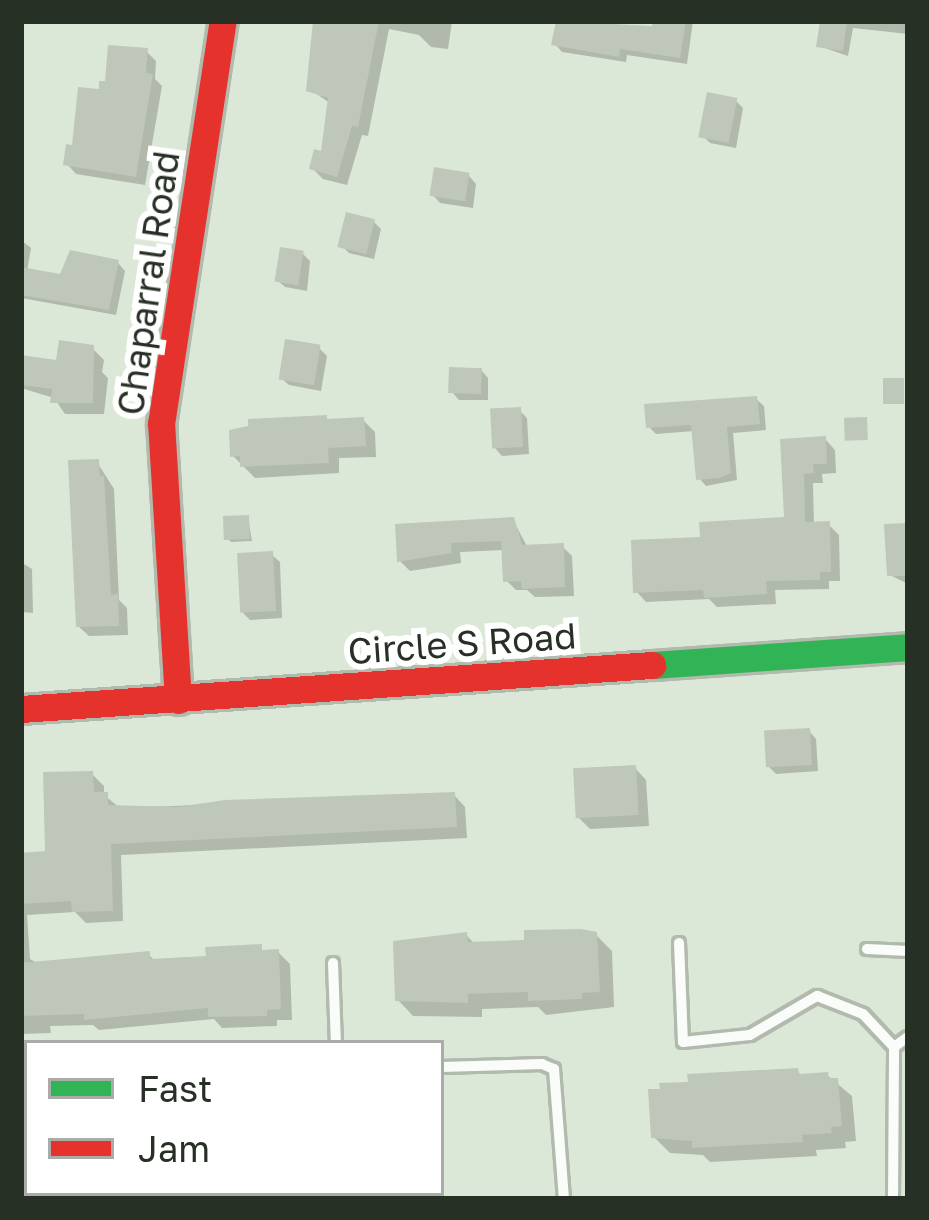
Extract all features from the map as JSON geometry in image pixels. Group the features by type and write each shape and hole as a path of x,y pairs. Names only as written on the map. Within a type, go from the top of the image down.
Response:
{"street":[{"name":"Chaparral Road","path":"178,700 161,424 223,21"},
{"name":"Circle S Road","path":"21,709 908,647"}],"lane":[{"path":"679,943 683,1042 750,1035 817,996 863,1015 894,1047 893,1199"},
{"path":"867,950 908,951"},
{"path":"333,963 335,1040"},
{"path":"894,1047 908,1037"},
{"path":"444,1067 542,1064 554,1070 564,1199"}],"building":[{"path":"313,21 379,21 358,127 352,126 337,177 309,169 314,149 321,151 328,98 306,91"},
{"path":"556,21 652,26 653,21 686,21 680,58 620,49 619,57 551,45"},
{"path":"820,21 847,21 843,51 816,47"},
{"path":"108,45 148,48 146,73 153,74 136,177 63,165 66,144 72,145 78,87 99,89 99,81 105,81"},
{"path":"707,92 737,98 729,143 698,137"},
{"path":"434,167 470,173 465,201 429,196"},
{"path":"346,212 375,219 366,254 337,247"},
{"path":"280,247 304,251 298,285 275,282"},
{"path":"70,250 119,260 109,310 21,295 21,267 60,274"},
{"path":"285,339 321,345 314,385 279,379"},
{"path":"59,340 94,345 93,403 50,403 52,389 21,385 21,355 56,360"},
{"path":"449,367 482,368 481,394 448,393"},
{"path":"883,378 904,378 904,404 883,404"},
{"path":"757,396 760,424 727,427 731,473 719,478 696,480 691,425 646,428 644,404"},
{"path":"521,407 523,447 492,449 490,409"},
{"path":"327,415 327,419 364,417 366,446 328,448 329,463 240,467 240,456 230,457 229,430 248,426 248,419"},
{"path":"867,417 868,440 845,441 844,418"},
{"path":"826,436 827,464 813,464 814,473 804,474 805,522 830,521 831,572 820,572 820,580 766,581 767,594 704,598 703,590 633,593 631,540 700,537 699,522 784,517 780,439"},
{"path":"99,459 111,595 118,594 119,626 76,627 68,460"},
{"path":"249,515 250,539 224,540 223,516"},
{"path":"514,517 522,545 564,543 565,587 522,589 521,581 503,582 501,541 451,543 452,553 397,562 395,524"},
{"path":"908,523 908,576 887,576 884,524"},
{"path":"273,551 276,611 240,613 237,553"},
{"path":"810,728 812,765 766,767 764,730"},
{"path":"636,765 639,815 576,818 573,768"},
{"path":"93,771 94,792 108,792 108,805 177,807 225,800 455,792 457,827 111,844 113,911 72,912 71,901 21,904 21,853 45,851 43,772"},
{"path":"524,930 597,932 600,992 582,993 582,999 528,1001 528,992 468,994 468,1003 395,1001 393,941 467,932 468,942 524,940"},
{"path":"262,944 262,950 279,949 281,1009 267,1010 267,1016 208,1017 208,1008 84,1020 84,1014 21,1016 21,963 150,951 150,959 206,956 205,947"},
{"path":"798,1068 799,1074 828,1072 829,1078 838,1078 842,1126 831,1127 832,1133 802,1135 803,1142 692,1148 692,1141 651,1138 648,1089 660,1089 659,1083 688,1082 687,1074"}],"traffic: fast":[{"path":"652,665 908,647"}],"traffic: jam":[{"path":"178,700 161,424 223,21"},
{"path":"21,709 652,665"}]}
